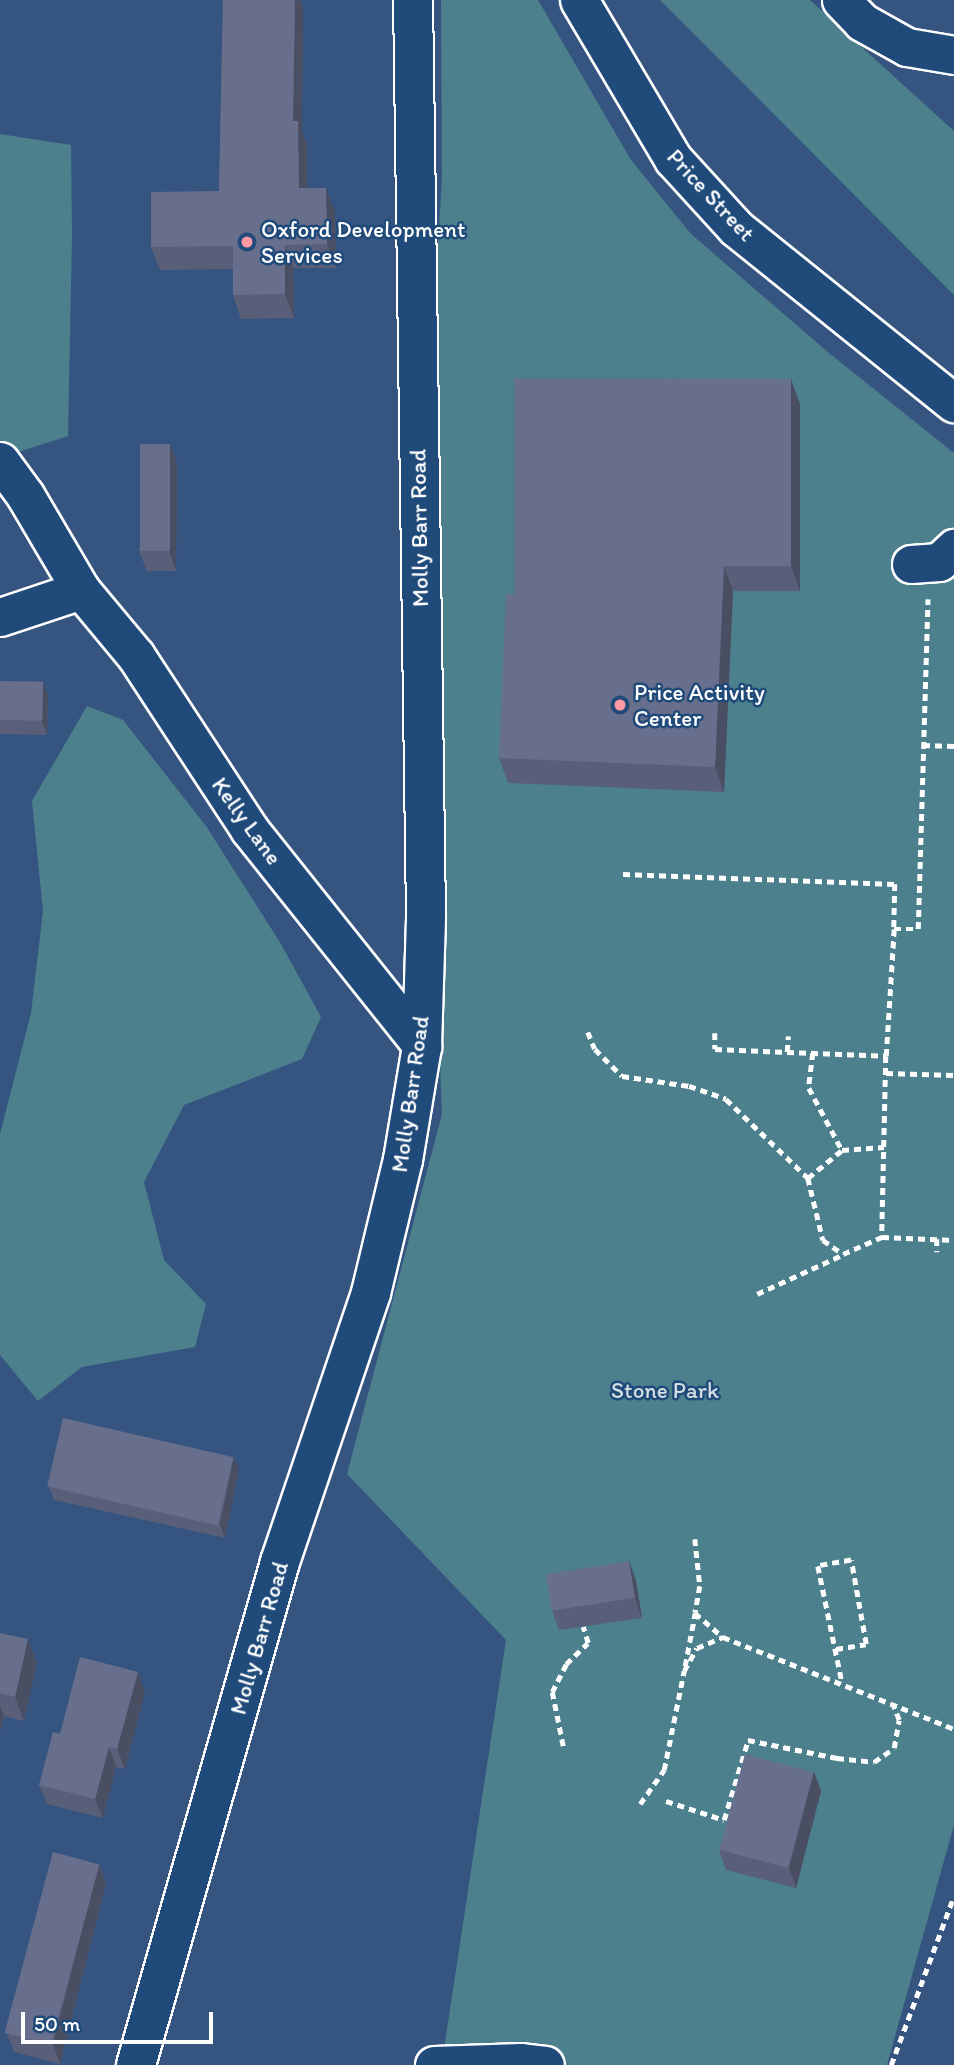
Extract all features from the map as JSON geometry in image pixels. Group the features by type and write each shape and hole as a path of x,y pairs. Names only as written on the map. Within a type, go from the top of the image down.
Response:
{"main road":[{"name":"Molly Barr Road","path":"135,2065 280,1562 371,1293 403,1160 422,1046 426,916 413,0"}],"street":[{"name":"Price Street","path":"579,0 673,159 736,228 954,403"},
{"path":"841,0 862,22 908,47 954,55"},
{"name":"Kelly Lane","path":"0,461 25,495 81,590 135,656 249,829 422,1046"},
{"path":"911,564 939,562 954,548"},
{"path":"0,617 81,590"},
{"path":"434,2065 521,2062 545,2065"}],"path":[{"path":"894,929 918,929 928,599"},
{"path":"923,745 954,746"},
{"path":"623,874 895,884 886,1056 882,1237"},
{"path":"588,1032 595,1049 622,1076 689,1086 726,1099 808,1178 823,1240 843,1254"},
{"path":"715,1033 715,1049 886,1056"},
{"path":"787,1052 788,1036"},
{"path":"813,1053 809,1088 842,1150"},
{"path":"886,1073 954,1075"},
{"path":"808,1178 842,1150 884,1147"},
{"path":"757,1294 882,1237 954,1240"},
{"path":"937,1239 937,1252"},
{"path":"640,1804 664,1770 700,1586 695,1539"},
{"path":"836,1649 866,1644 851,1560 818,1566 842,1683"},
{"path":"695,1613 723,1637 954,1728"},
{"path":"564,1746 552,1692 566,1664 588,1643 583,1627"},
{"path":"684,1671 697,1648 723,1637"},
{"path":"666,1801 724,1820 748,1740 837,1758 874,1762 894,1748 899,1720 893,1703"},
{"path":"891,2065 954,1896"}],"green space":[{"name":"Stone Park","path":"441,0 538,0 631,160 691,234 829,353 954,453 954,1825 887,2065 544,2065 444,2049 506,1640 347,1474 442,1114 419,552 442,179"},
{"path":"660,0 810,0 954,131 954,295"},
{"path":"0,134 71,145 72,236 68,436 0,458"},
{"path":"87,706 123,720 206,826 281,944 321,1017 302,1059 184,1105 144,1182 164,1260 206,1304 195,1347 82,1367 38,1401 0,1355 0,1134 31,1013 43,911 32,801"}],"building":[{"path":"223,0 295,0 293,121 298,121 299,188 326,188 327,244 285,245 285,294 233,295 233,246 151,247 151,192 219,191"},
{"path":"514,378 791,379 791,566 724,566 715,767 499,758 506,594 514,594"},
{"path":"140,444 170,444 170,551 140,551"},
{"path":"0,681 43,682 42,721 0,720"},
{"path":"63,1418 234,1457 218,1526 47,1486"},
{"path":"629,1561 635,1598 552,1611 546,1574"},
{"path":"0,1633 28,1639 15,1697 0,1693"},
{"path":"80,1657 138,1672 117,1749 109,1747 95,1799 39,1785 53,1732 60,1734"},
{"path":"745,1754 814,1772 788,1868 719,1850"},
{"path":"53,1852 99,1864 51,2045 5,2033"}],"place":[{"name":"Oxford Development Services","path":"247,242"},
{"name":"Price Activity Center","path":"620,705"}]}
